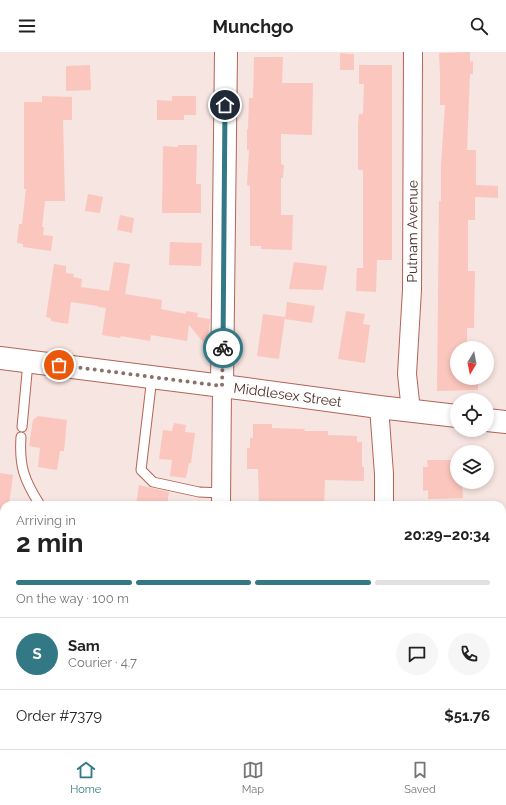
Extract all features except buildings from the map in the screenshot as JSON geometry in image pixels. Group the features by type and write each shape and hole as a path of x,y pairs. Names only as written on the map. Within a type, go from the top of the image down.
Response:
{"main road":[{"path":"222,386 226,52"},
{"name":"Middlesex Street","path":"0,358 450,415"},
{"path":"494,421 506,422"}],"street":[{"name":"Putnam Avenue","path":"411,411 407,374 412,290 413,52"},
{"path":"221,499 222,386"},
{"path":"379,407 384,474 384,501"}],"lane":[{"path":"22,427 28,362"},
{"path":"152,377 140,470 153,482 199,492 221,499"},
{"path":"21,437 20,452 22,471 38,501"}],"way so far":[{"path":"59,365 222,386 223,348"}],"route":[{"path":"223,348 225,105"}]}
